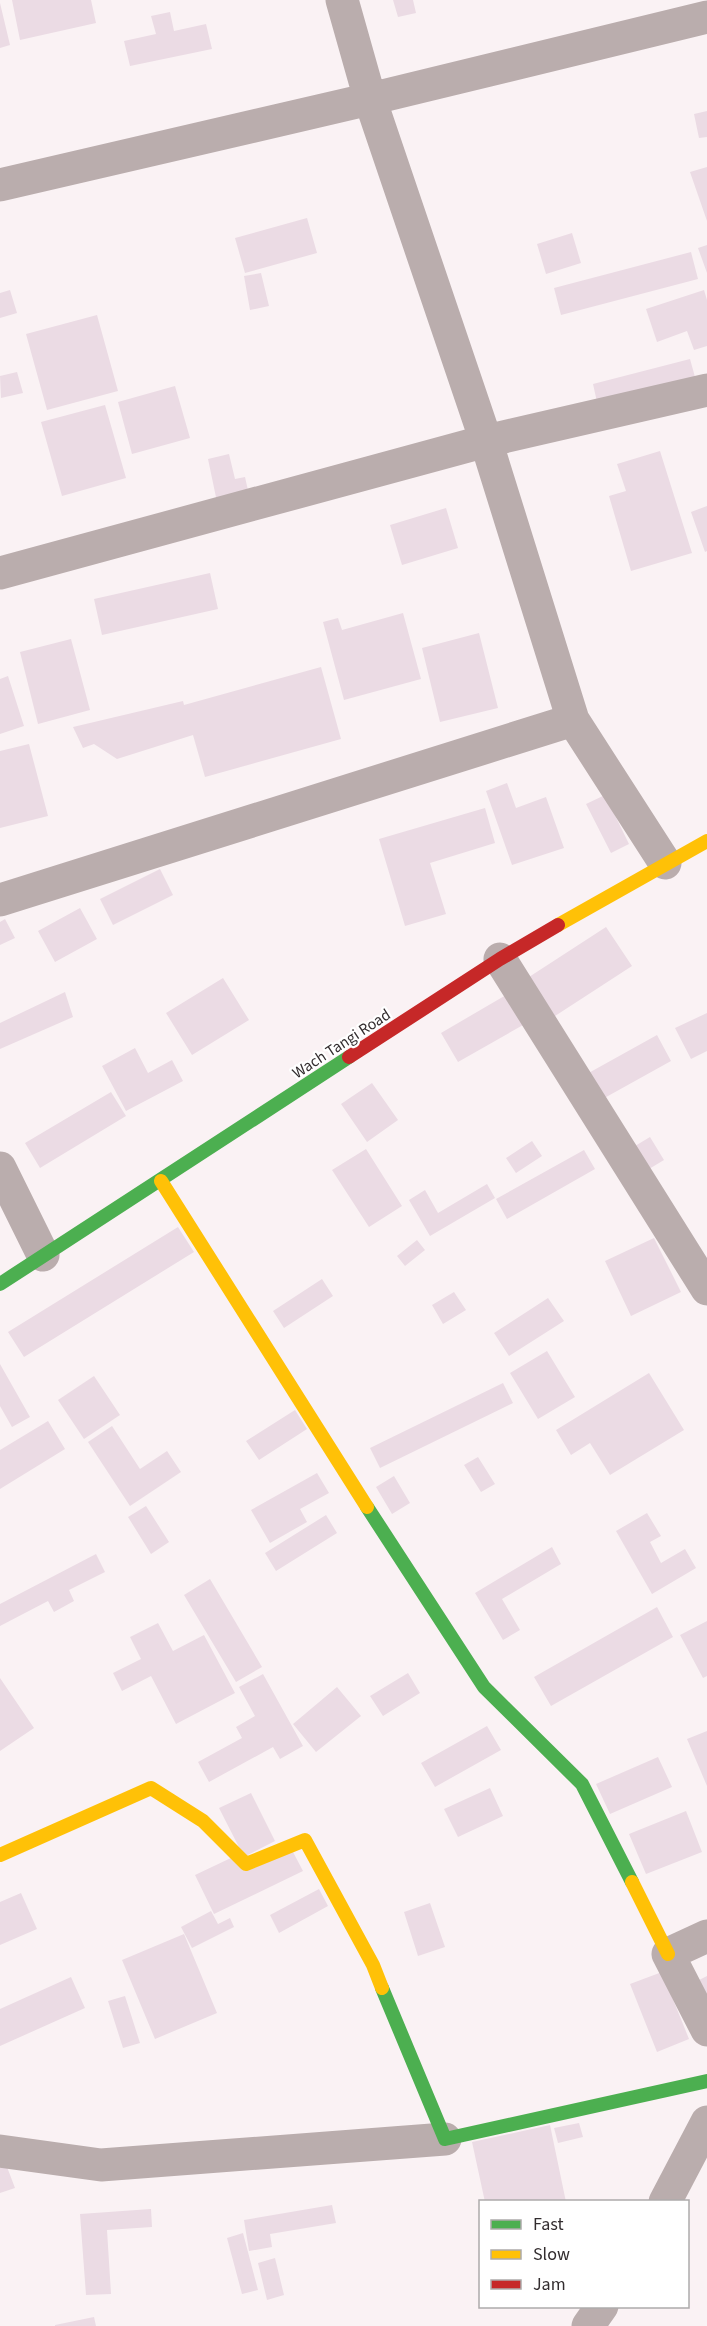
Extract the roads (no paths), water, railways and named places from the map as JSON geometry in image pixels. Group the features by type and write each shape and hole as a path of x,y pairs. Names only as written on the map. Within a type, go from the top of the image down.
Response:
{"street":[{"path":"342,0 370,99 486,441 573,720 665,863"},
{"path":"0,185 370,99 707,17"},
{"path":"0,573 486,441 707,390"},
{"path":"0,900 573,720"},
{"name":"Wach Tangi Road","path":"0,1284 500,959 707,841"},
{"path":"500,959 707,1289"},
{"path":"0,1168 43,1255"},
{"path":"161,1181 306,1413 484,1687 582,1784 707,2030"},
{"path":"0,1855 152,1788 202,1821 246,1864 305,1840 373,1965 445,2139"},
{"path":"668,1954 707,1936"},
{"path":"0,2151 101,2165 445,2139 707,2081"},
{"path":"666,2200 707,2122"},
{"path":"588,2326 601,2308"}]}
